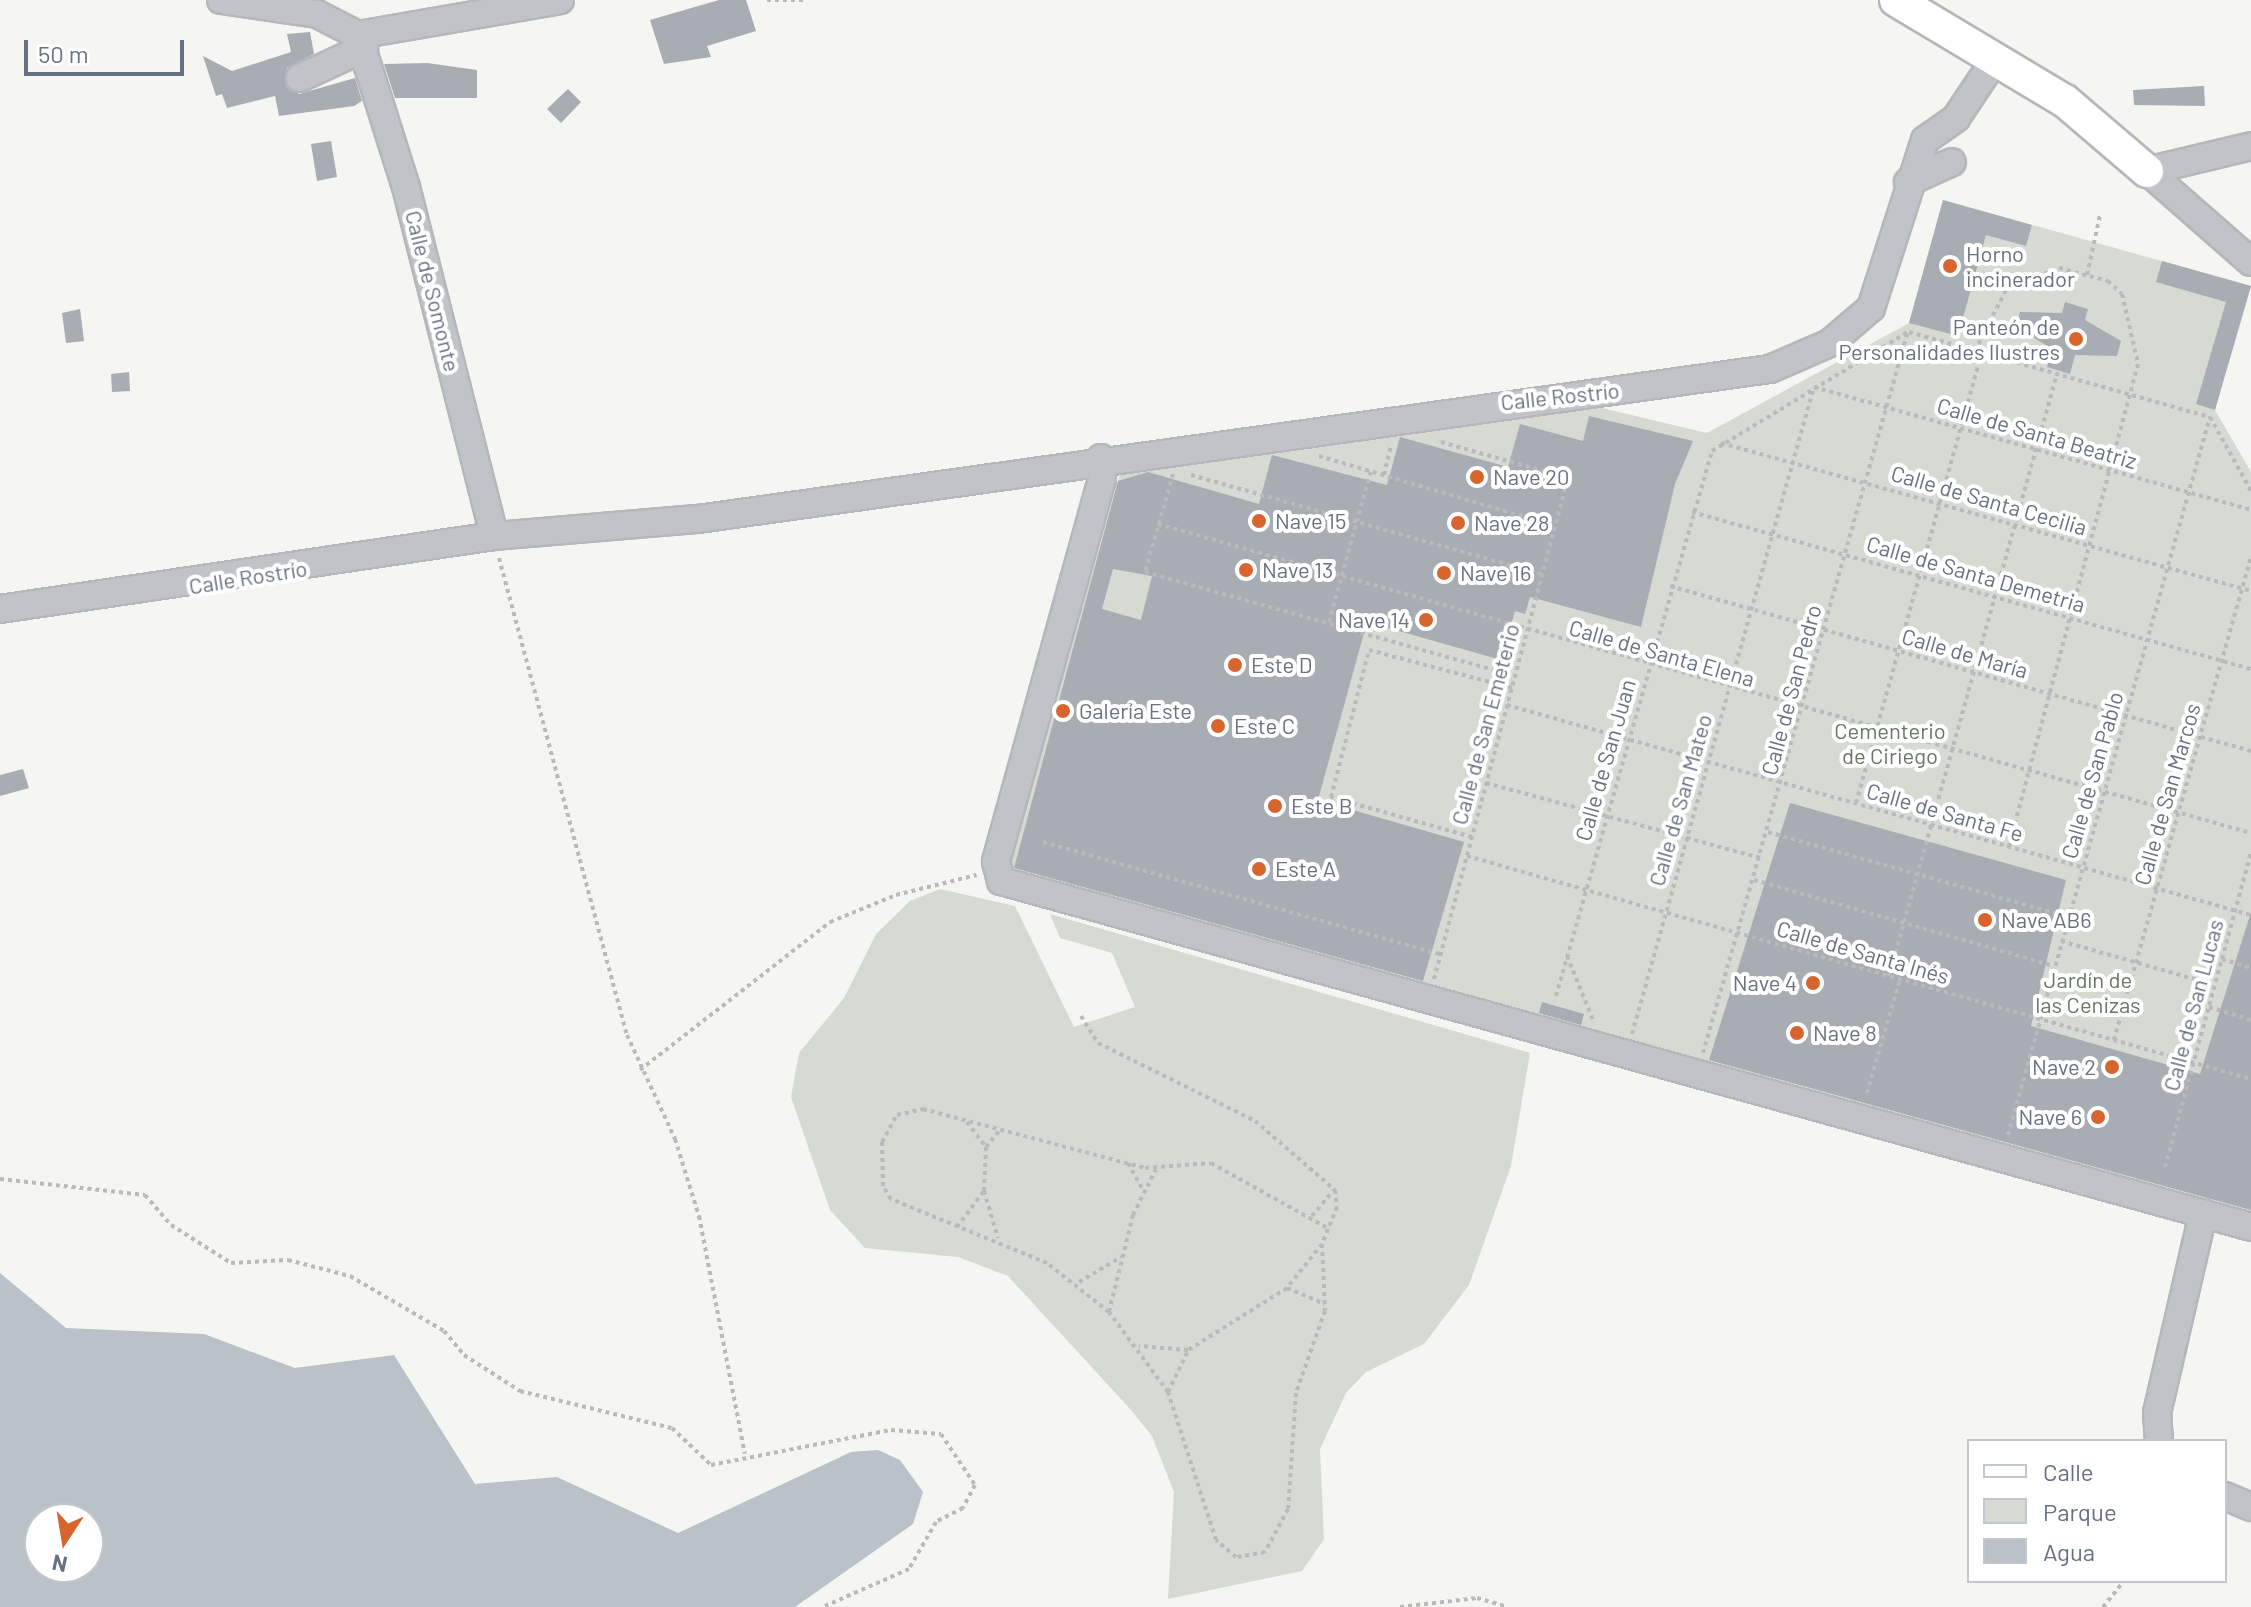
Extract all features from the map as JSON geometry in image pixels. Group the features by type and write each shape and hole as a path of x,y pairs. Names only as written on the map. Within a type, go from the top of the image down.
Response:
{"main road":[{"path":"1896,0 2065,101 2147,171"}],"street":[{"path":"221,0 317,14 361,41"},
{"path":"300,78 361,41 560,0"},
{"name":"Calle de Somonte","path":"361,41 502,545"},
{"name":"Calle Rostrío","path":"0,609 698,519 1582,390 1663,388 1797,360 1871,308 1908,182 1925,140 1956,118 1994,61"},
{"path":"2147,171 2251,146"},
{"path":"1908,182 1952,162"},
{"path":"2147,171 2251,262"},
{"path":"1101,458 1102,479 996,862 1001,881 2251,1227"},
{"path":"2159,1439 2157,1413 2203,1213"},
{"path":"2227,1497 2251,1507"}],"path":[{"path":"767,0 804,0"},
{"path":"2087,275 2100,215"},
{"path":"1975,351 2007,288 2059,268 2087,275 2122,294 2138,364 2135,396 2009,847"},
{"path":"1718,442 1908,331 2210,417 2251,491"},
{"name":"Calle de San Pedro","path":"1687,1053 1701,1057 1739,933 1908,331"},
{"path":"1856,803 1982,352"},
{"path":"1889,976 2057,374"},
{"name":"Calle de Santa Beatriz","path":"1814,387 2251,510"},
{"name":"Calle de San Mateo","path":"1631,1036 1814,387"},
{"name":"Calle de San Pablo","path":"2006,1141 2102,791 2210,417"},
{"path":"1384,475 1393,437"},
{"name":"Calle de San Emeterio","path":"1429,439 1568,478 1434,979"},
{"name":"Calle de Santa Cecilia","path":"1718,442 2251,591"},
{"name":"Calle de San Juan","path":"1556,996 1670,586 1692,512 1718,442"},
{"path":"1305,453 1555,526"},
{"path":"1515,676 1145,572 1174,471 1542,574"},
{"path":"1329,622 1371,471"},
{"name":"Calle de Santa Demetria","path":"1692,512 2251,669"},
{"name":"Calle de Santa Elena","path":"1158,524 1528,628 1648,668 2251,833"},
{"path":"502,545 640,1071 675,1139 702,1229 745,1454"},
{"name":"Calle de San Marcos","path":"2114,1040 2251,557"},
{"name":"Calle de María","path":"1670,586 2251,751"},
{"path":"1472,837 1331,797 1369,650 1512,688"},
{"name":"Calle de Santa Fe","path":"1507,705 2251,915"},
{"path":"1486,783 1760,858"},
{"path":"1768,832 2068,917"},
{"path":"1043,842 1440,954"},
{"name":"Calle de San Lucas","path":"2165,1167 2251,852"},
{"name":"Calle de Santa Inés","path":"1467,856 2251,1079"},
{"path":"979,875 982,866"},
{"path":"640,1071 830,922 896,895 979,875"},
{"path":"979,875 986,884"},
{"path":"1754,880 2054,966"},
{"path":"2061,941 2215,985"},
{"path":"1567,956 1595,1026"},
{"path":"2222,959 2251,968"},
{"path":"1867,1093 1900,979"},
{"path":"2209,1007 2251,1020"},
{"path":"1081,1016 1098,1043 1255,1121 1335,1190"},
{"path":"1619,1033 1645,1040"},
{"path":"1322,1244 1325,1304 1296,1393 1288,1509 1265,1552 1236,1557 1216,1540 1168,1392 1138,1346 1079,1282 998,1238 957,1227 891,1199 880,1162 887,1125 897,1115 923,1109 1156,1169 1211,1163 1312,1216 1329,1229"},
{"path":"966,1120 986,1147"},
{"path":"998,1238 984,1191 986,1147 1000,1129"},
{"path":"1128,1163 1142,1188"},
{"path":"1109,1312 1121,1257 1142,1188 1156,1169"},
{"path":"0,1179 145,1195 171,1225 231,1263 288,1260 350,1276 444,1331 464,1355 520,1391 672,1428 711,1465 730,1467 745,1454 891,1430 941,1434 963,1460 975,1485 963,1508 925,1535 909,1569 823,1607"},
{"path":"1312,1216 1335,1190"},
{"path":"1168,1392 1188,1350 1287,1288 1322,1244 1329,1229 1335,1190"},
{"path":"957,1227 984,1191"},
{"path":"1079,1282 1121,1257"},
{"path":"1287,1288 1325,1304"},
{"path":"1138,1346 1188,1350"},
{"path":"2103,1607 2122,1583"},
{"path":"1400,1607 1477,1598 1508,1607"}],"green space":[{"name":"Cementerio de Ciriego","path":"1943,200 2251,286 2215,410 2251,472 2251,1220 1007,870 1122,467 1581,403 1707,433 1909,323"},
{"path":"940,889 1015,906 1074,1027 1135,1007 1112,953 1060,938 1050,914 1530,1053 1511,1166 1469,1285 1424,1344 1366,1372 1346,1393 1320,1449 1324,1539 1302,1571 1168,1599 1174,1492 1152,1436 1131,1410 1008,1276 958,1257 865,1248 830,1210 791,1097 799,1053 844,998 876,934 910,901"}],"water":[{"path":"0,1273 66,1328 204,1334 295,1368 394,1355 475,1484 557,1477 678,1533 851,1452 878,1450 900,1460 923,1492 913,1524 795,1607 0,1607"}],"building":[{"path":"719,0 746,0 756,31 707,46 711,57 664,64 650,20"},
{"path":"310,32 314,54 287,68 286,85 299,94 355,78 362,101 354,106 279,116 275,96 227,108 222,94 216,96 203,56 232,71 291,52 287,34"},
{"path":"427,63 477,70 477,98 395,98 384,64"},
{"path":"2204,86 2205,106 2134,105 2133,90"},
{"path":"568,89 581,102 561,123 547,109"},
{"path":"331,141 337,177 317,181 311,144"},
{"name":"Horno incinerador","path":"1943,200 2032,225 2026,246 1986,235 1958,336 1909,323"},
{"path":"2162,261 2251,286 2215,410 2196,404 2226,302 2156,282"},
{"name":"Panteón de Personalidades Ilustres","path":"2065,302 2088,309 2085,320 2121,341 2117,356 2075,355 2070,374 2047,367 2052,349 2016,327 2020,312 2062,313"},
{"path":"80,309 84,341 66,343 62,313"},
{"path":"129,372 130,391 112,392 111,374"},
{"path":"1589,416 1693,441 1675,484 1641,627 1530,597 1525,614 1515,611 1501,660 1367,622 1318,800 1464,842 1423,981 1014,868 1118,481 1148,472 1259,504 1272,455 1387,485 1400,437 1508,467 1520,424 1583,441","holes":["1113,569 1152,576 1141,620 1102,609"]},
{"path":"23,769 29,788 0,796 0,775"},
{"path":"1790,803 2066,880 2031,1026 2200,1074 2251,912 2251,1210 1709,1060"},
{"path":"1542,1002 1584,1014 1581,1025 1539,1013"}],"place":[{"name":"Horno incinerador","path":"1950,266"},
{"name":"Panteón de Personalidades Ilustres","path":"2076,339"},
{"name":"Nave 20","path":"1477,477"},
{"name":"Nave 15","path":"1259,521"},
{"name":"Nave 28","path":"1458,523"},
{"name":"Nave 13","path":"1246,570"},
{"name":"Nave 16","path":"1444,573"},
{"name":"Nave 14","path":"1426,620"},
{"name":"Este D","path":"1235,665"},
{"name":"Galería Este","path":"1063,711"},
{"name":"Este C","path":"1218,726"},
{"name":"Este B","path":"1275,806"},
{"name":"Este A","path":"1259,869"},
{"name":"Nave AB6","path":"1985,920"},
{"name":"Nave 4","path":"1813,983"},
{"name":"Nave 8","path":"1797,1033"},
{"name":"Nave 2","path":"2112,1067"},
{"name":"Nave 6","path":"2098,1117"}],"park label":[{"name":"Jardín de las Cenizas","path":"2088,992"}]}
